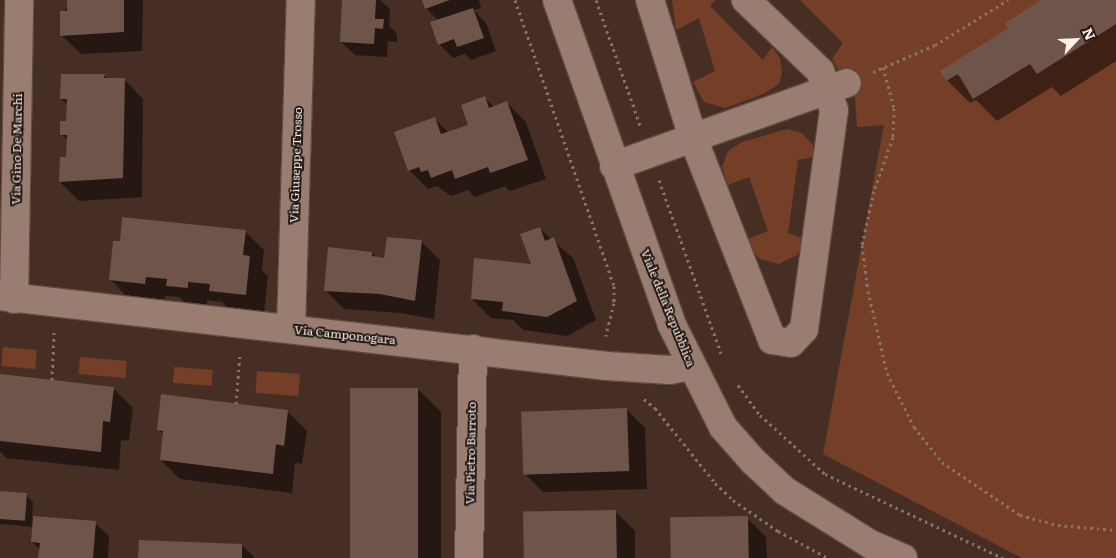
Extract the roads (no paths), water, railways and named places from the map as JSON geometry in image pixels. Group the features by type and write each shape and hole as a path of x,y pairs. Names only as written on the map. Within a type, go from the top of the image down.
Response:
{"street":[{"name":"Via Gino De Marchi","path":"7,298 9,74 19,0"},
{"name":"Via Giuseppe Trosso","path":"291,330 301,0"},
{"name":"Viale della Repubblica","path":"557,0 614,166 690,366 723,427 753,461 785,491 870,544 903,558"},
{"path":"650,0 693,138 772,340 791,343 804,329 837,86"},
{"path":"746,0 837,86"},
{"path":"614,166 837,86"},
{"name":"Via Camponogara","path":"7,298 473,349 607,366 670,370 690,366"},
{"name":"Via Pietro Barroto","path":"469,558 473,349"}]}
